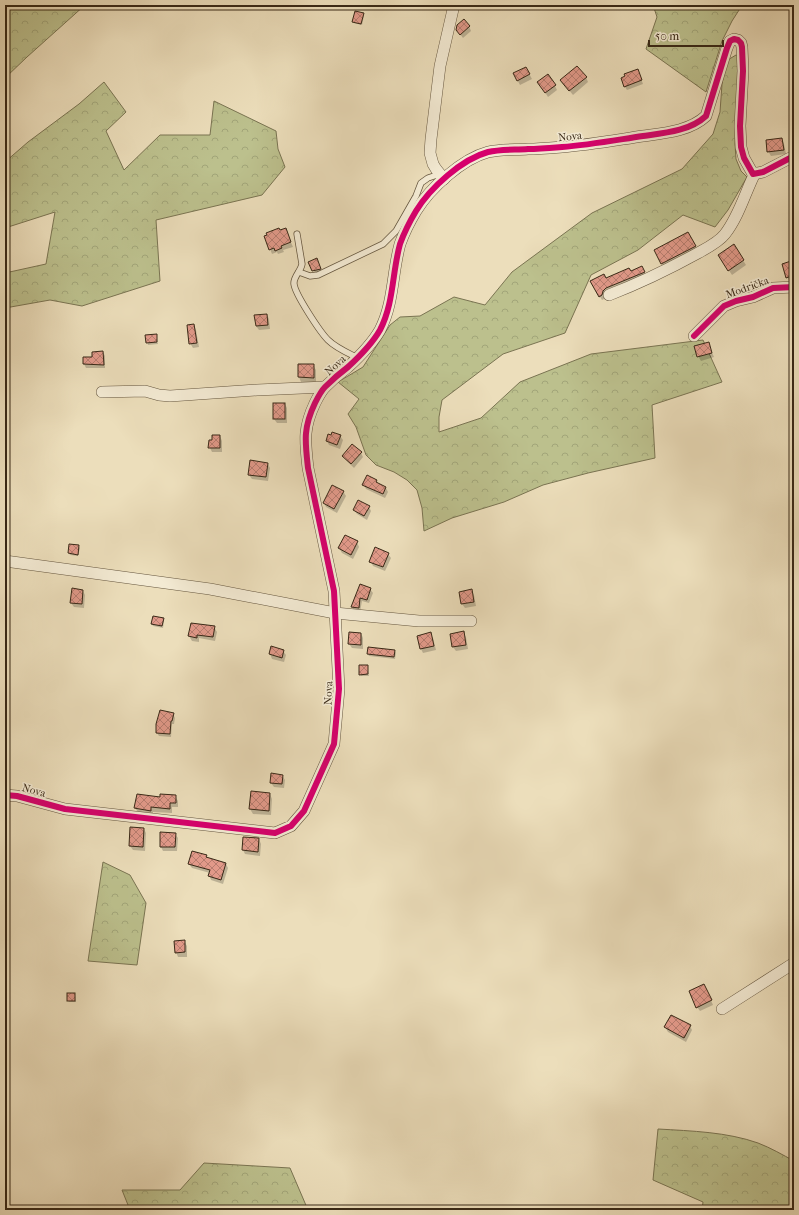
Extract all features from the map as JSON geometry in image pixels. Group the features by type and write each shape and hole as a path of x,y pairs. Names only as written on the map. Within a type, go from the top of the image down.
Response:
{"street":[{"path":"442,176 436,169 431,158 431,139 440,66 454,5"},
{"name":"Nova","path":"5,795 17,796 65,809 274,834 291,826 304,811 334,744 339,689 334,591 308,468 306,452 307,422 325,387 358,358 376,336 386,316 390,302 400,244 416,210 442,176 477,156 489,152 583,146 665,133 699,122 706,116 727,48 730,41 734,39 741,43 742,47 743,71 740,126 741,148 744,158 753,174 755,173"},
{"path":"609,295 672,268 725,235 738,214 746,191 755,173 763,172 794,156"},
{"name":"Modrička","path":"694,336 724,306 736,301 753,297 773,288 794,286"},
{"path":"102,392 145,391 170,396 325,387"},
{"path":"5,561 210,589 335,613 419,620 471,622"},
{"path":"722,1010 794,963"}],"lane":[{"path":"299,272 310,276 318,275 383,244 396,231 416,196 421,184 428,178 442,176"},
{"path":"297,234 302,264 294,281 294,286 298,297 328,340 334,345 358,358"}],"green space":[{"path":"5,5 85,5 5,78"},
{"path":"653,5 739,5 741,7 722,41 706,92 646,49 657,17"},
{"path":"736,55 742,58 735,144 736,159 741,171 747,177 728,210 715,227 683,215 638,250 591,275 565,333 503,354 442,400 439,417 439,432 481,418 520,382 591,354 703,340 722,382 652,405 655,458 543,485 504,502 452,518 424,531 422,508 417,490 407,480 394,472 376,465 366,455 356,427 348,414 359,399 338,382 363,367 390,325 400,317 420,316 454,297 485,305 512,272 592,213 682,169 713,134 720,112 722,84 726,61"},
{"path":"104,82 126,112 106,131 124,170 160,135 210,135 214,101 276,131 278,149 285,167 262,195 156,220 160,281 82,306 50,300 5,308 5,273 46,264 55,212 5,228 5,162 28,142 79,104"},
{"path":"103,862 130,875 146,903 137,965 88,961"},
{"path":"658,1129 684,1130 734,1136 763,1145 794,1161 794,1210 702,1210 703,1202 653,1180"},
{"path":"204,1163 290,1168 308,1210 130,1210 122,1190 180,1190"}],"building":[{"path":"355,11 364,13 361,24 352,22"},
{"path":"464,19 470,26 460,35 456,30 457,25"},
{"path":"577,66 587,77 569,91 560,80"},
{"path":"526,67 530,74 517,81 513,73"},
{"path":"638,69 642,80 624,87 621,78 625,76 624,74"},
{"path":"548,74 556,85 545,93 537,82"},
{"path":"782,138 784,150 767,152 766,140"},
{"path":"279,228 280,230 286,228 291,242 281,246 282,248 275,251 274,248 269,250 264,236 267,235 266,233"},
{"path":"688,232 696,246 661,264 654,250"},
{"path":"734,244 744,260 728,271 718,255"},
{"path":"317,258 321,269 312,271 308,262"},
{"path":"794,260 794,275 786,278 782,264"},
{"path":"642,266 645,272 606,288 599,297 590,281 604,274 606,278 629,268 631,271"},
{"path":"267,314 268,325 256,326 254,315"},
{"path":"194,324 197,343 189,344 187,325"},
{"path":"157,334 157,342 146,343 145,335"},
{"path":"709,342 712,353 697,357 694,346"},
{"path":"103,351 104,365 83,364 83,357 92,357 92,352"},
{"path":"298,364 314,364 314,378 298,377"},
{"path":"273,403 285,403 285,419 273,419"},
{"path":"332,432 341,435 337,445 326,441 328,434 331,435"},
{"path":"212,435 220,435 220,448 208,448 209,440 212,440"},
{"path":"352,444 362,452 351,464 342,456"},
{"path":"250,460 268,463 266,477 248,475"},
{"path":"367,475 386,487 383,494 362,485"},
{"path":"332,485 344,491 334,509 323,503"},
{"path":"358,500 370,506 364,516 353,510"},
{"path":"345,535 358,541 351,555 338,548"},
{"path":"69,544 79,545 78,555 68,553"},
{"path":"375,547 389,553 383,567 369,562"},
{"path":"360,584 371,588 367,600 360,598 359,608 351,607"},
{"path":"72,588 83,590 82,604 70,603"},
{"path":"472,589 474,602 461,604 459,592"},
{"path":"153,616 164,618 162,626 151,624"},
{"path":"191,623 215,626 213,637 197,635 197,638 188,636"},
{"path":"464,631 466,645 452,647 450,634"},
{"path":"349,632 361,633 361,645 348,644"},
{"path":"431,632 434,646 420,649 417,636"},
{"path":"271,646 284,650 282,658 269,654"},
{"path":"368,647 395,650 394,657 367,654"},
{"path":"359,665 368,665 368,674 359,675"},
{"path":"160,710 174,713 171,721 170,734 156,733 156,724"},
{"path":"271,773 283,775 282,784 270,783"},
{"path":"251,791 270,793 269,811 249,809"},
{"path":"137,794 160,797 160,794 176,795 176,803 170,803 170,809 151,807 151,811 134,808"},
{"path":"130,827 144,828 143,847 129,846"},
{"path":"160,832 176,833 175,847 160,847"},
{"path":"243,837 259,838 258,852 242,850"},
{"path":"192,851 207,855 206,857 226,863 221,880 208,876 210,870 188,864"},
{"path":"185,940 185,952 175,953 174,941"},
{"path":"704,984 712,1000 696,1008 689,991"},
{"path":"67,993 75,993 75,1001 67,1001"},
{"path":"671,1015 691,1025 684,1038 664,1027"}],"cycle path":[{"path":"5,795 17,796 65,809 275,833 291,826 304,811 334,744 339,689 334,591 308,468 306,442 308,420 322,390 361,354 380,330 388,309 400,244 409,223 422,202 438,184 457,168 488,152 592,144 668,132 685,128 700,121 706,116 727,48 730,41 734,39 738,40 742,47 743,71 740,126 741,147 744,158 753,174 763,172 794,156"},
{"path":"694,336 724,306 736,301 753,297 773,288 794,287"}]}
